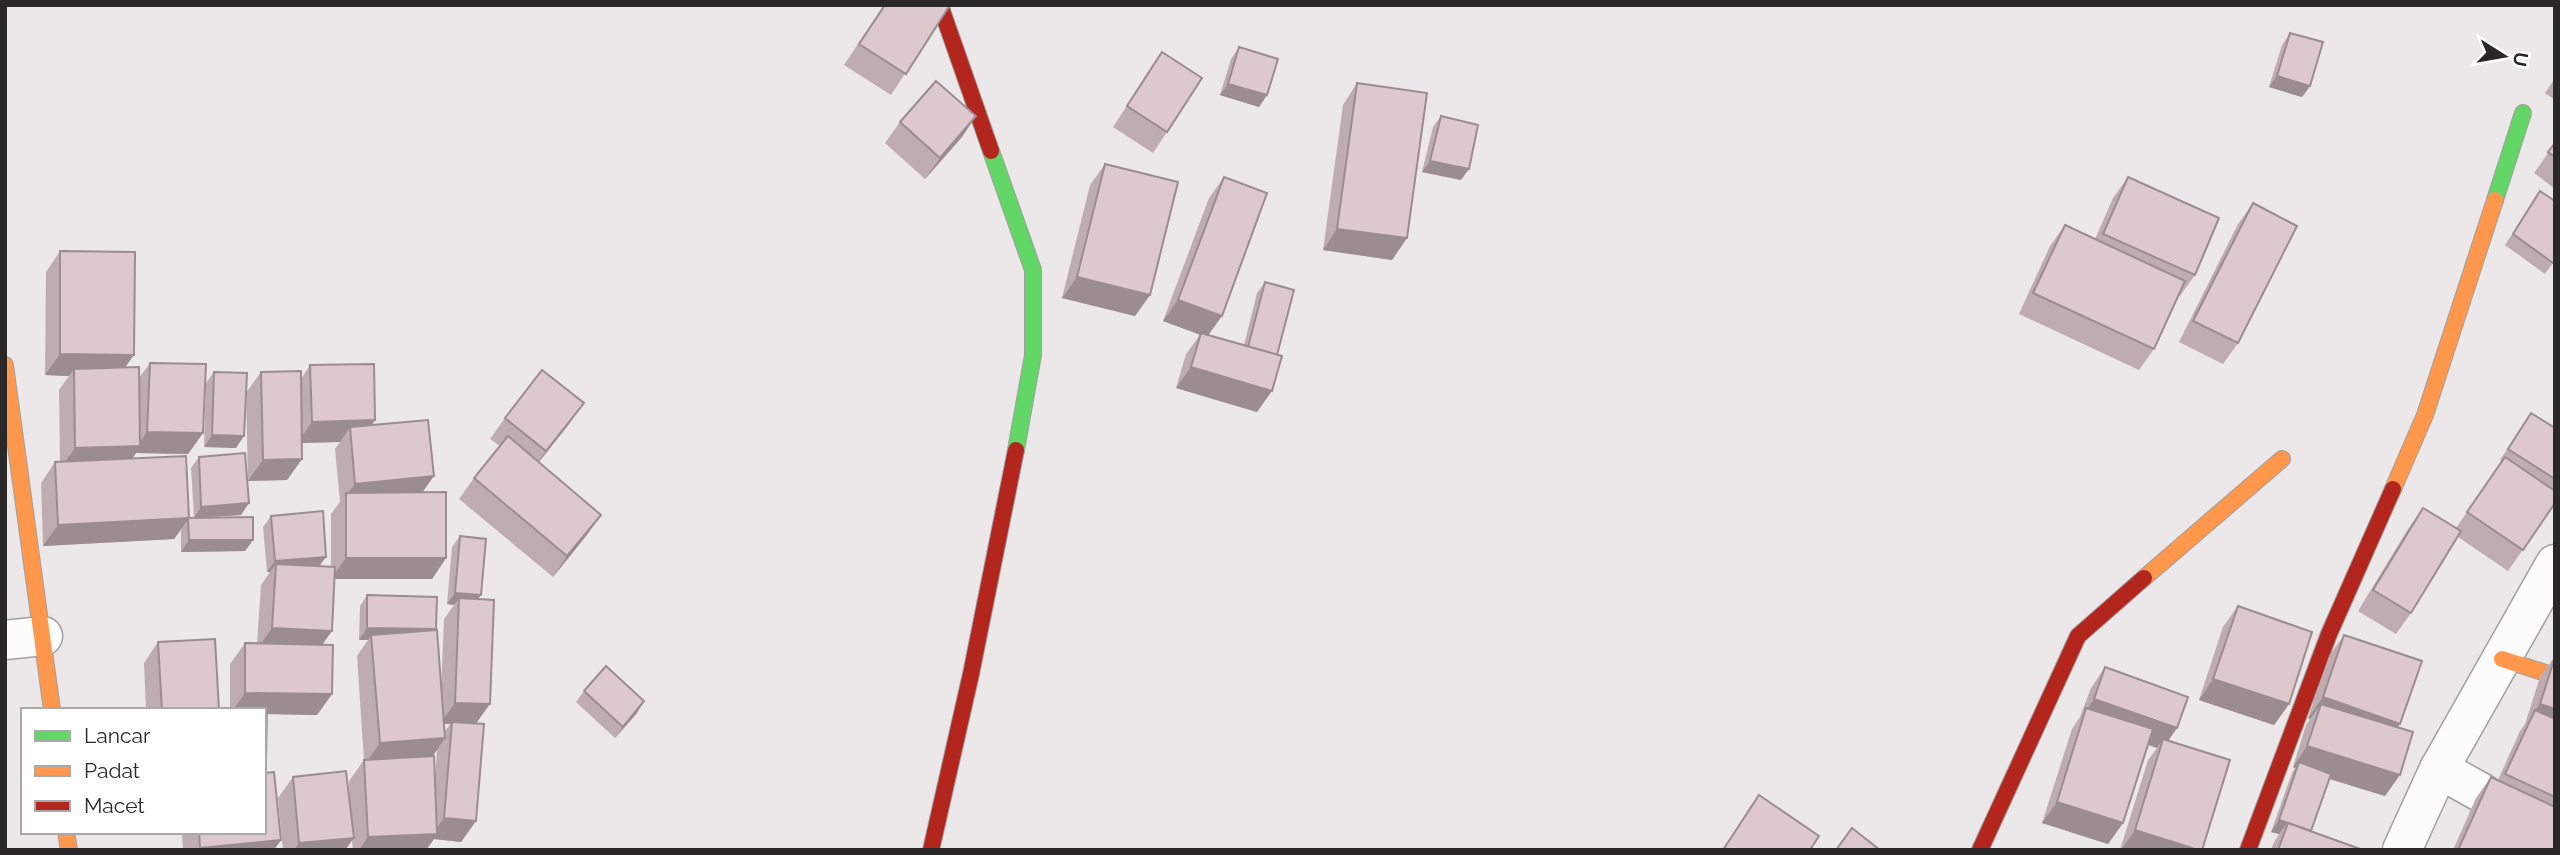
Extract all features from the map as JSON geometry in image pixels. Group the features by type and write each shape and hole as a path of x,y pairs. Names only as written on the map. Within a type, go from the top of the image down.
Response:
{"main road":[{"path":"931,850 958,739 1025,405 1035,300 1033,270 940,5"},
{"path":"2248,850 2329,634 2426,415 2524,113"},
{"path":"5,365 52,708"},
{"path":"1980,850 2078,636 2282,458"},
{"path":"2502,659 2555,676"}],"street":[{"path":"2402,850 2439,769 2555,564"},
{"path":"5,640 43,636"},
{"path":"2439,769 2482,793"}],"building":[{"path":"885,5 950,5 906,74 859,44"},
{"path":"2290,33 2323,42 2310,86 2277,76"},
{"path":"1239,47 1278,59 1267,95 1228,84"},
{"path":"1162,52 1202,78 1167,132 1127,106"},
{"path":"936,81 976,116 940,158 900,122"},
{"path":"1357,83 1427,93 1407,238 1337,229"},
{"path":"1441,116 1478,125 1469,169 1430,161"},
{"path":"2555,143 2555,157 2548,152"},
{"path":"1105,164 1178,182 1150,295 1077,277"},
{"path":"1224,177 1267,193 1222,316 1178,300"},
{"path":"2128,177 2219,218 2195,275 2103,234"},
{"path":"2540,191 2555,201 2553,263 2513,234"},
{"path":"2253,203 2297,226 2238,343 2193,321"},
{"path":"2065,225 2185,281 2154,349 2033,293"},
{"path":"60,251 135,252 134,355 60,354"},
{"path":"1265,282 1294,290 1277,355 1248,347"},
{"path":"1201,333 1282,356 1272,391 1191,367"},
{"path":"150,363 206,364 203,433 147,432"},
{"path":"374,364 375,420 312,422 310,365"},
{"path":"139,367 140,446 75,448 74,369"},
{"path":"542,370 584,403 546,451 505,418"},
{"path":"301,371 302,459 263,460 261,372"},
{"path":"214,372 247,373 244,436 212,435"},
{"path":"2531,413 2555,428 2555,479 2508,449"},
{"path":"428,420 434,476 355,484 350,427"},
{"path":"508,436 601,515 567,556 474,478"},
{"path":"245,453 249,503 201,507 199,457"},
{"path":"186,456 189,518 58,525 55,462"},
{"path":"2505,457 2555,491 2555,503 2523,550 2467,512"},
{"path":"446,492 446,558 346,558 346,493"},
{"path":"2423,508 2461,531 2411,613 2373,590"},
{"path":"323,511 326,557 275,561 271,516"},
{"path":"253,517 253,540 189,540 188,518"},
{"path":"460,536 486,539 481,595 455,593"},
{"path":"276,564 335,567 332,631 272,628"},
{"path":"367,595 437,597 436,629 367,628"},
{"path":"459,598 494,600 490,704 455,703"},
{"path":"2238,606 2312,632 2289,704 2213,679"},
{"path":"437,630 445,738 380,743 371,635"},
{"path":"2344,635 2422,661 2400,724 2323,697"},
{"path":"215,639 219,708 162,708 158,642"},
{"path":"245,643 333,645 332,694 245,693"},
{"path":"2555,657 2555,709 2540,704"},
{"path":"606,666 644,701 623,727 584,691"},
{"path":"2105,667 2188,697 2177,728 2094,699"},
{"path":"2321,704 2413,732 2400,775 2307,746"},
{"path":"2086,708 2153,729 2123,823 2057,802"},
{"path":"2535,710 2555,719 2555,797 2505,774"},
{"path":"452,722 484,724 476,821 444,818"},
{"path":"2163,739 2230,760 2202,850 2135,830"},
{"path":"434,756 437,834 368,837 364,760"},
{"path":"2299,762 2331,774 2311,831 2279,820"},
{"path":"346,771 354,838 299,843 293,777"},
{"path":"274,772 281,840 200,848 199,834 266,834 266,773"},
{"path":"2491,777 2555,807 2555,850 2458,850"},
{"path":"1759,795 1819,836 1810,850 1723,850"},
{"path":"2288,823 2363,850 2278,850"},
{"path":"1852,828 1880,850 1836,850"}],"traffic: fast":[{"path":"2495,200 2523,113"},
{"path":"991,151 1033,270 1033,355 1016,450"}],"traffic: slow":[{"path":"2393,489 2425,415 2495,200"},
{"path":"5,365 52,708"},
{"path":"2144,578 2282,459"},
{"path":"2502,659 2555,676"},
{"path":"66,834 69,850"}],"traffic: jam":[{"path":"940,5 991,151"},
{"path":"931,850 971,674 1016,450"},
{"path":"2248,850 2329,634 2393,489"},
{"path":"1980,850 2078,636 2144,578"}]}
